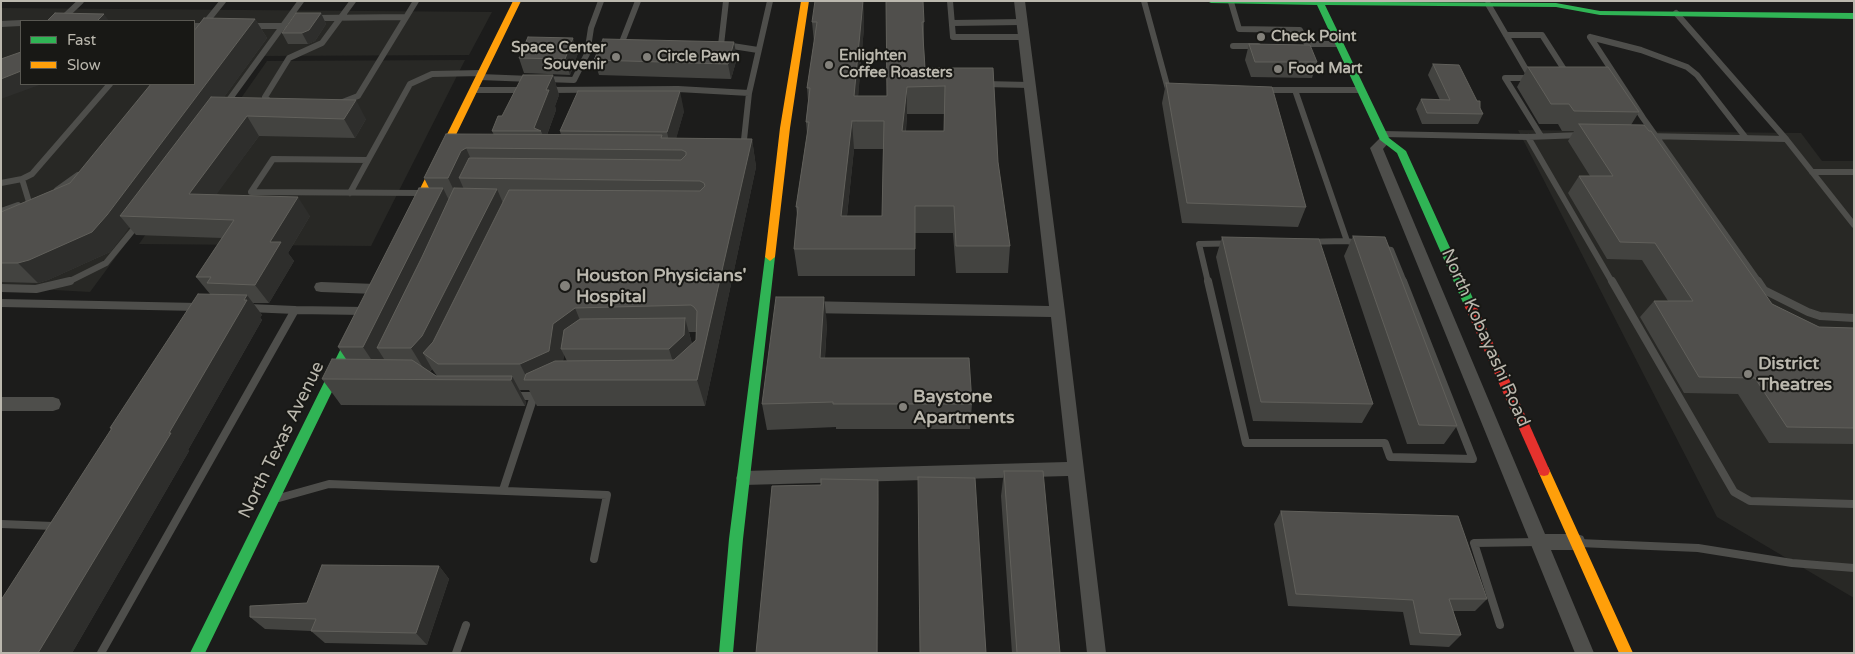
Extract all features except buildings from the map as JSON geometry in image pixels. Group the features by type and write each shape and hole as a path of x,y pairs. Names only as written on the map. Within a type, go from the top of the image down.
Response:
{"street":[{"path":"406,226 419,211 423,194 446,155 474,90 517,1"},
{"path":"726,653 744,478 785,128 805,1"},
{"path":"1019,1 1058,312 1097,653"},
{"path":"1211,1 1556,5 1600,13 1854,16"},
{"path":"1556,5 1579,1"},
{"name":"North Kobayashi Road","path":"1319,2 1384,137 1401,152 1626,653"},
{"name":"North Kobayashi Road","path":"1384,137 1376,148 1585,653"},
{"path":"320,287 378,285"},
{"name":"North Texas Avenue","path":"197,653 272,500 336,379 378,285"},
{"path":"764,306 1058,312"},
{"path":"1,404 53,404"},
{"path":"744,478 1076,469"},
{"path":"1539,542 1577,542"}],"lane":[{"path":"61,20 81,1"},
{"path":"195,36 224,1"},
{"path":"222,109 284,26 300,1"},
{"path":"278,104 268,102 265,97 290,58 322,44 353,1"},
{"path":"334,103 343,103 358,96 416,1"},
{"path":"350,193 410,84 432,74 574,80 587,54 590,28 601,1"},
{"path":"632,42 622,42 638,1"},
{"path":"721,45 726,1"},
{"path":"742,158 749,93 770,1"},
{"path":"950,1 954,37 981,35 1023,36"},
{"path":"1144,1 1168,89 1178,89"},
{"path":"1231,2 1239,29 1300,30 1307,44"},
{"path":"1488,4 1531,78"},
{"path":"1676,13 1786,140 1854,225"},
{"path":"306,18 406,17"},
{"path":"288,18 297,18"},
{"path":"952,22 979,24 1022,22"},
{"path":"1,24 20,23"},
{"path":"195,26 212,26"},
{"path":"248,26 284,26"},
{"path":"1506,35 1542,35 1573,78 1560,78"},
{"path":"1746,138 1697,74 1687,67 1641,50 1590,37 1656,137 1764,290 1820,316 1854,318"},
{"path":"711,44 758,50"},
{"path":"1298,46 1308,46 1307,44 1339,44"},
{"path":"1233,46 1261,46"},
{"path":"1541,78 1505,78 1541,136"},
{"path":"1608,78 1617,78"},
{"path":"981,84 1030,91"},
{"path":"1,183 22,179 32,174 109,85"},
{"path":"542,90 678,89 749,93"},
{"path":"474,90 532,90"},
{"path":"1256,90 1361,90"},
{"path":"1295,90 1348,241"},
{"path":"1384,137 1592,136"},
{"path":"1638,136 1786,140"},
{"path":"1528,137 1734,492 1750,501 1854,504"},
{"path":"368,160 273,159 251,192 423,194"},
{"path":"46,195 75,178 81,171"},
{"path":"1812,172 1854,172"},
{"path":"22,179 29,202"},
{"path":"1,211 38,198"},
{"path":"1,288 36,289 66,283 106,263 142,218"},
{"path":"1348,241 1391,250 1473,459 1390,457 1385,443 1246,443 1199,244 1348,241"},
{"path":"1,303 208,307"},
{"path":"192,315 198,307"},
{"path":"236,308 365,311"},
{"path":"101,653 295,310"},
{"path":"503,490 538,394 507,396"},
{"path":"272,500 329,484 607,495 594,559"},
{"path":"1,524 56,522 43,542"},
{"path":"1500,625 1474,543 1539,542"},
{"path":"1577,542 1698,548 1792,563 1854,568"},
{"path":"456,653 466,624"}],"shaded area":[{"path":"1,8 492,12 469,55 264,56 90,292 1,287"},
{"path":"465,60 371,246 139,244 267,61"},
{"path":"1518,130 1801,133 1822,161 1854,161 1854,598 1717,517"}],"traffic: fast":[{"path":"1211,1 1556,5 1600,13 1854,16"},
{"path":"1319,1 1385,140 1401,151 1470,305"},
{"path":"726,653 736,539 770,257"},
{"path":"197,653 356,330"}],"traffic: slow":[{"path":"413,213 517,1"},
{"path":"770,257 785,128 805,1"},
{"path":"1544,471 1626,653"}],"traffic: jam":[{"path":"1470,305 1544,471"}],"place":[{"name":"Check Point","path":"1261,37"},
{"name":"Space Center Souvenir","path":"616,57"},
{"name":"Circle Pawn","path":"647,57"},
{"name":"Enlighten Coffee Roasters","path":"829,65"},
{"name":"Food Mart","path":"1278,69"},
{"name":"Houston Physicians' Hospital","path":"565,286"},
{"name":"District Theatres","path":"1748,374"},
{"name":"Baystone Apartments","path":"903,407"}]}
